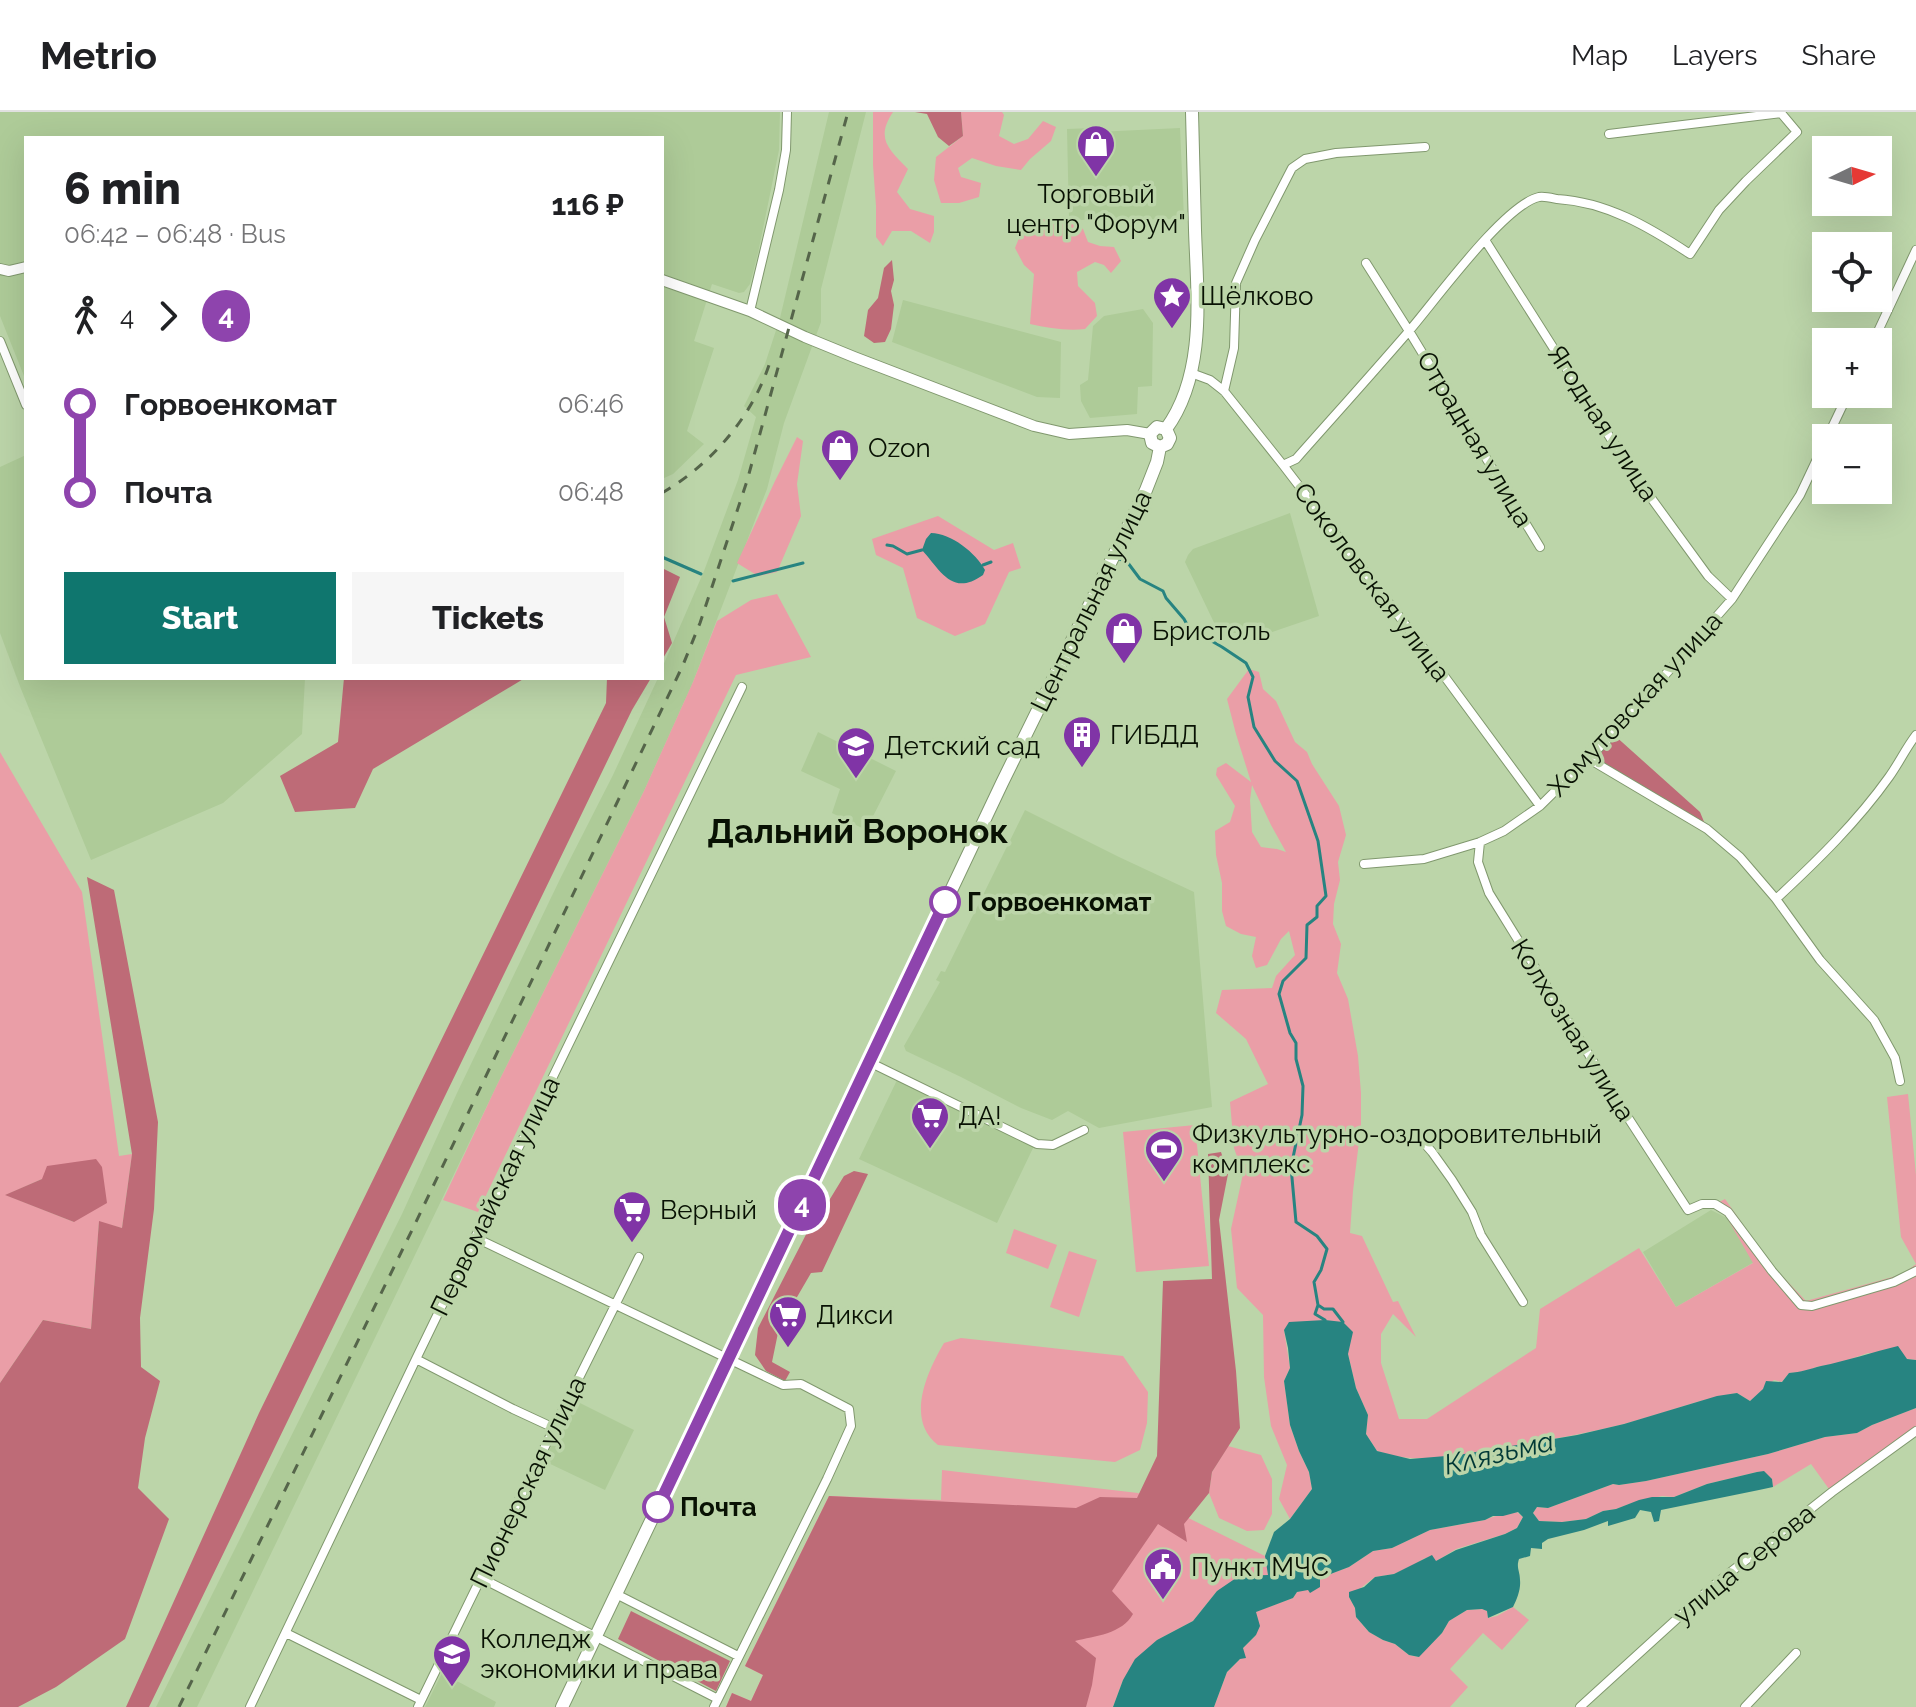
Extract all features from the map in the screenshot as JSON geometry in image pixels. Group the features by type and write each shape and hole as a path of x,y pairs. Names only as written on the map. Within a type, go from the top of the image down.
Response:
{"main road":[{"name":"Центральная улица","path":"562,1707 1007,772 1146,490 1160,447 1167,444 1170,438 1166,429 1179,408 1191,373 1197,321 1192,112"},
{"path":"1160,447 1152,443 1150,434 1157,427 1166,429"}],"street":[{"path":"750,311 779,190 786,150 787,112"},
{"name":"Отрадная улица","path":"1283,465 1296,459 1485,240 1517,209 1539,197 1578,200 1616,213 1658,233 1690,254 1719,210 1797,132 1781,113 1609,134"},
{"path":"1224,391 1234,348 1236,283 1292,168 1305,159 1336,153 1425,147"},
{"name":"Ягодная улица","path":"1485,240 1630,469 1708,576 1732,599"},
{"path":"1880,328 1916,250"},
{"name":"Отрадная улица","path":"1366,263 1540,547"},
{"path":"0,270 24,267"},
{"path":"664,281 750,311 854,357 1047,430 1069,434 1127,430 1150,434"},
{"path":"0,341 24,400"},
{"name":"Соколовская улица","path":"1191,373 1210,380 1224,391 1428,654 1540,806"},
{"name":"Хомутовская улица","path":"1364,864 1424,859 1480,842 1504,831 1540,806 1589,759 1732,599 1800,495 1812,469"},
{"name":"Первомайская улица","path":"250,1707 742,687"},
{"path":"1776,899 1850,826 1889,777 1916,735"},
{"path":"1589,759 1707,829 1740,857 1776,899 1820,960 1874,1020 1895,1058 1900,1081"},
{"name":"Колхозная улица","path":"1480,842 1478,862 1489,893 1688,1210 1702,1204 1715,1204 1728,1212 1801,1305 1812,1306 1894,1282 1916,1271"},
{"path":"869,1062 1037,1144 1053,1145 1084,1130"},
{"path":"1417,1135 1452,1180 1472,1212 1481,1235 1523,1302"},
{"path":"476,1238 783,1385 801,1384 849,1409 851,1426 716,1703 481,1578"},
{"name":"Пионерская улица","path":"420,1704 639,1257"},
{"path":"416,1359 554,1428"},
{"name":"улица Серова","path":"1580,1707 1713,1586 1832,1492 1916,1431"},
{"path":"616,1594 738,1656"},
{"path":"286,1633 420,1704"},
{"path":"1745,1707 1796,1653"}],"shaded area":[{"path":"0,112 780,112 779,150 750,284 739,293 712,284 694,341 714,348 687,431 704,444 673,474 664,478 664,136 24,136 24,376 0,316"},
{"path":"829,112 866,112 821,289 821,322 784,423 767,489 693,682 644,791 496,1087 197,1707 156,1707 402,1214 457,1093 657,680 664,680 664,663 704,571 738,480 756,417 744,406 765,364 780,318"},
{"path":"873,112 893,112 885,129 885,137 890,149 908,169 897,192 910,209 934,216 930,243 911,231 892,231 883,246 876,237"},
{"path":"915,112 961,112 963,136 949,146 938,137 927,114"},
{"path":"961,112 1002,112 999,136 1014,144 1028,139 1043,121 1056,127 1051,141 1021,170 972,158 958,168 961,177 981,183 979,197 959,203 941,203 934,180 936,157 963,136"},
{"path":"1092,128 1097,132 1180,128 1184,219 1069,220 1067,129"},
{"path":"1038,217 1059,225 1071,221 1083,229 1088,242 1114,247 1121,261 1111,273 1104,265 1095,262 1077,272 1078,286 1095,303 1097,316 1085,329 1058,329 1030,324 1034,274 1024,265 1015,248 1023,228"},
{"path":"892,260 894,305 891,329 885,342 874,343 864,336 868,310 878,298 884,268"},
{"path":"903,300 1061,342 1060,398 1037,397 892,342"},
{"path":"1143,309 1153,323 1152,386 1138,387 1137,414 1090,418 1081,401 1080,385 1088,380 1093,326 1104,316"},
{"path":"797,437 803,441 797,484 801,516 777,572 758,576 737,563"},
{"path":"24,456 24,680 305,680 302,734 223,803 91,860 0,633 0,467"},
{"path":"1290,513 1319,616 1269,633 1219,633 1185,562 1188,555 1193,549"},
{"path":"938,516 994,550 1013,543 1021,568 1009,572 985,624 955,636 917,618 903,568 876,555 872,539"},
{"path":"664,569 680,577 664,617"},
{"path":"777,594 811,657 736,675 478,1212 443,1200 644,791 717,621 751,600"},
{"path":"664,617 672,643 664,657"},
{"path":"1249,669 1259,672 1263,689 1276,701 1295,742 1307,752 1339,806 1346,835 1338,862 1340,880 1333,924 1341,944 1337,973 1348,999 1361,1093 1361,1125 1350,1233 1362,1236 1393,1302 1398,1301 1416,1337 1393,1314 1381,1334 1381,1363 1399,1419 1427,1419 1536,1348 1540,1309 1639,1248 1676,1307 1753,1263 1727,1218 1715,1204 1725,1199 1771,1264 1806,1301 1903,1274 1916,1264 1916,1360 1868,1353 1806,1372 1789,1373 1782,1382 1774,1380 1750,1401 1737,1393 1573,1435 1458,1455 1418,1458 1377,1451 1366,1434 1368,1415 1356,1388 1348,1354 1284,1330 1290,1368 1284,1381 1290,1425 1309,1472 1312,1489 1290,1519 1279,1499 1287,1465 1271,1426 1264,1377 1263,1315 1237,1288 1231,1229 1243,1174 1234,1148 1230,1102 1268,1084 1246,1039 1216,1013 1222,990 1272,988 1276,976 1295,955 1289,931 1267,965 1256,968 1252,956 1256,937 1226,926 1222,911 1222,883 1215,831 1230,822 1235,806 1216,775 1217,768 1226,763 1251,782 1227,699","holes":["1252,785 1286,852 1261,847 1252,832"]},
{"path":"344,680 522,680 373,769 355,808 295,812 280,776 338,742"},
{"path":"607,680 650,680 632,710 149,1707 126,1707 259,1413 606,703"},
{"name":"Детский сад","path":"818,732 896,771 866,830 832,813 840,789 801,771"},
{"path":"1613,734 1700,812 1707,829 1589,759"},
{"path":"0,752 82,892 119,1156 132,1154 122,1228 99,1222 91,1329 43,1320 0,1383","holes":["42,1179 74,1222 6,1195"]},
{"path":"1025,810 1194,892 1212,1107 1099,1128 1068,1111 1052,1120 906,1051 904,1046 940,982 936,980 941,971 945,972"},
{"path":"87,877 114,890 158,1122 154,1209 140,1318 141,1367 160,1381 145,1438 138,1488 169,1519 125,1639 56,1687 18,1707 0,1707 0,1383 43,1320 91,1329 99,1221 122,1228 132,1154"},
{"path":"898,1078 1034,1146 997,1223 859,1159"},
{"path":"1908,1094 1916,1175 1916,1264 1901,1237 1887,1097"},
{"name":"Физкультурно-оздоровительный комплекс","path":"1195,1125 1209,1266 1136,1272 1123,1132"},
{"path":"1221,1152 1228,1174 1219,1220 1240,1428 1212,1472 1209,1493 1184,1524 1187,1542 1158,1524 1112,1591 1133,1614 1128,1621 1107,1633 1075,1641 1096,1658 1086,1707 726,1707 732,1693 751,1701 763,1675 745,1666 829,1496 1076,1508 1100,1497 1137,1498 1157,1456 1163,1281 1212,1279 1208,1154"},
{"path":"96,1159 102,1167 107,1203 74,1222 5,1195 42,1179 47,1166"},
{"path":"854,1171 868,1174 822,1272 811,1273 779,1328 772,1362 790,1372 785,1381 766,1371 755,1355 758,1328 815,1217 819,1217 844,1176"},
{"path":"1711,1210 1727,1218 1754,1262 1676,1307 1643,1252"},
{"path":"1014,1229 1057,1245 1048,1269 1006,1253"},
{"path":"1069,1251 1097,1260 1079,1317 1050,1307"},
{"path":"961,1338 1123,1356 1148,1392 1147,1423 1140,1450 1115,1462 938,1445 928,1435 923,1423 922,1396 931,1368 944,1343"},
{"path":"574,1400 634,1430 605,1490 544,1461"},
{"path":"1916,1408 1916,1426 1829,1489 1811,1464 1773,1487 1772,1479 1764,1472 1757,1472 1707,1484 1674,1497 1662,1496 1603,1511 1586,1519 1539,1521 1533,1513 1537,1507 1548,1508 1613,1484 1646,1481 1768,1454 1825,1437 1857,1433"},
{"path":"1228,1446 1261,1455 1272,1479 1272,1514 1264,1530 1247,1531 1219,1518 1209,1493 1212,1472"},
{"path":"942,1470 1138,1493 1265,1556 1268,1575 1217,1591 1193,1621 1157,1640 1123,1680 1113,1707 726,1707 732,1693 751,1701 763,1675 745,1666 829,1496 941,1500"},
{"path":"1517,1512 1523,1517 1517,1528 1456,1549 1435,1562 1425,1558 1394,1574 1375,1577 1349,1597 1356,1617 1369,1632 1418,1657 1442,1633 1449,1621 1467,1610 1482,1609 1487,1611 1488,1618 1513,1607 1529,1620 1502,1650 1483,1633 1450,1669 1468,1687 1450,1707 1214,1707 1227,1672 1256,1635 1255,1612 1293,1598 1297,1592 1308,1589 1310,1592 1320,1578 1349,1567 1373,1551 1392,1548 1430,1530"},
{"path":"631,1611 730,1661 716,1691 618,1639"},
{"name":"Колледж экономики и права","path":"442,1673 496,1702 494,1707 425,1707"}],"water":[{"path":"931,533 947,536 969,551 985,570 983,575 963,583 948,579 922,550"},
{"name":"Клязьма","path":"1289,1322 1343,1322 1353,1332 1348,1354 1356,1388 1368,1415 1366,1434 1377,1451 1410,1459 1458,1455 1577,1435 1717,1396 1737,1393 1750,1401 1763,1389 1766,1381 1782,1382 1789,1373 1898,1346 1907,1359 1916,1360 1916,1408 1857,1433 1825,1437 1768,1454 1646,1481 1613,1484 1548,1508 1537,1507 1533,1513 1539,1521 1562,1522 1586,1519 1652,1497 1674,1497 1707,1484 1757,1472 1764,1471 1772,1479 1773,1487 1661,1510 1659,1521 1654,1522 1651,1512 1640,1510 1635,1518 1608,1526 1608,1521 1548,1539 1542,1543 1542,1549 1531,1548 1530,1556 1519,1559 1520,1587 1513,1607 1488,1618 1487,1611 1482,1609 1467,1610 1449,1621 1419,1657 1409,1655 1395,1644 1369,1632 1356,1617 1349,1592 1364,1587 1375,1577 1394,1574 1432,1555 1436,1561 1456,1550 1505,1534 1517,1528 1523,1517 1518,1512 1430,1530 1392,1548 1373,1551 1349,1567 1320,1578 1320,1587 1310,1593 1308,1590 1297,1592 1293,1598 1256,1612 1260,1626 1243,1648 1246,1658 1240,1659 1227,1672 1214,1707 1113,1707 1135,1659 1157,1640 1193,1621 1217,1591 1239,1576 1268,1575 1265,1556 1274,1532 1290,1519 1312,1489 1309,1472 1290,1425 1284,1381 1290,1368 1284,1330"}],"waterway":[{"path":"887,545 907,554 922,550"},
{"path":"1115,557 1128,563 1140,579 1163,591 1189,628 1246,663 1253,677 1248,697 1254,727 1275,761 1297,781 1318,841 1326,896 1317,906 1317,917 1307,925 1306,958 1283,981 1279,994 1296,1043 1296,1059 1303,1086 1302,1115 1291,1167 1296,1222 1317,1236 1327,1249 1314,1282 1318,1305 1333,1309 1343,1322"},
{"path":"664,558 701,574"},
{"path":"983,565 991,562"},
{"path":"733,581 803,563"},
{"path":"1318,1305 1315,1314 1325,1320"}],"railway":[{"path":"179,1707 683,665 747,481 848,112"},
{"path":"664,492 698,468 729,436 754,399 771,359"}],"bus line":[{"name":"4","path":"658,1507 945,902"}],"place":[{"name":"Торговый центр \"Форум\"","path":"1096,178"},
{"name":"Щёлково","path":"1172,330"},
{"name":"Ozon","path":"840,482"},
{"name":"Бристоль","path":"1124,665"},
{"name":"ГИБДД","path":"1082,769"},
{"name":"Детский сад","path":"856,780"},
{"name":"Горвоенкомат","path":"945,902"},
{"name":"ДА!","path":"930,1150"},
{"name":"Физкультурно-оздоровительный комплекс","path":"1164,1183"},
{"name":"Верный","path":"632,1244"},
{"name":"Дикси","path":"788,1349"},
{"name":"Почта","path":"658,1507"},
{"name":"Пункт МЧС","path":"1163,1601"},
{"name":"Колледж экономики и права","path":"452,1688"}],"district":[{"name":"Дальний Воронок","path":"858,831"}]}
